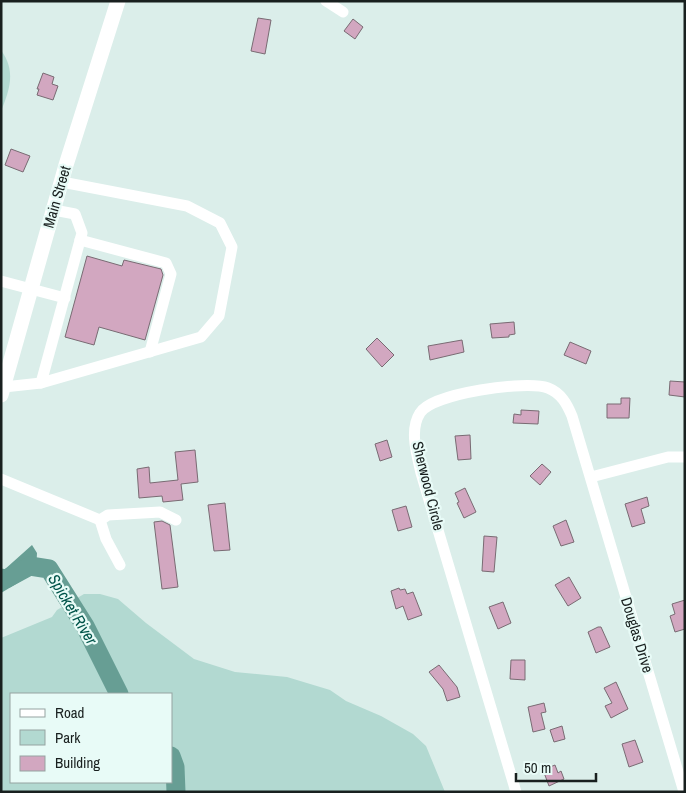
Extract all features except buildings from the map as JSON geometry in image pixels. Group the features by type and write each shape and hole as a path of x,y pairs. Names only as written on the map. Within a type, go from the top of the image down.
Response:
{"main road":[{"name":"Main Street","path":"2,391 62,182 118,1"}],"street":[{"path":"326,1 343,12"},
{"path":"2,391 42,383 201,337 219,316 232,247 220,223 188,206 62,182"},
{"path":"42,383 82,233 75,214 54,210"},
{"path":"80,240 166,263 171,274 150,352"},
{"path":"1,281 65,298"},
{"name":"Sherwood Circle","path":"516,792 421,473 416,448 415,424 420,412 429,404 440,399 464,393 525,385 548,388 560,396 568,405 590,477"},
{"path":"590,477 668,457 685,457"},
{"name":"Douglas Drive","path":"590,477 684,792"},
{"path":"1,480 100,520"},
{"path":"100,520 108,515 160,512 176,520"},
{"path":"100,520 106,539 120,565"}],"green space":[{"path":"1,50 9,65 10,80 1,111"},
{"path":"84,594 100,594 118,599 194,659 235,672 287,677 330,690 346,701 381,716 413,734 426,746 445,792 1,792 1,638 52,617 57,610"}],"shaded area":[{"path":"32,545 37,553 36,572 1,593 1,570 4,570"}],"waterway":[{"name":"Spicket River","path":"1,578 6,579 30,566 49,569 85,626 118,693"},
{"name":"Spicket River","path":"172,759 175,767 176,792"}]}
